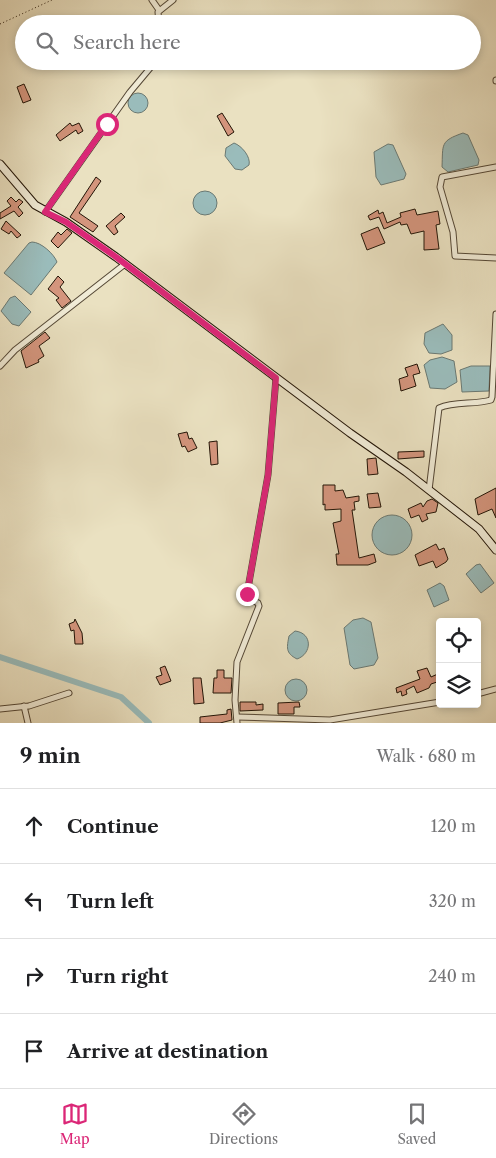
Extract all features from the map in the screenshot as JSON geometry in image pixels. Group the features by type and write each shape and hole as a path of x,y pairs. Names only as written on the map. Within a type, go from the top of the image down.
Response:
{"street":[{"path":"152,0 159,10 159,15"},
{"path":"159,10 173,0"},
{"path":"45,212 130,92 148,70"},
{"path":"0,164 35,205 66,222 125,264 429,490 479,529 496,550"},
{"path":"496,166 442,177 440,187 453,232 455,256 496,258"},
{"path":"0,366 15,350 125,264"},
{"path":"429,490 439,408 448,405 491,400 496,314"},
{"path":"276,378 268,475 247,594 248,598 258,603 259,606 237,662 237,720 330,720 436,703"},
{"path":"481,693 496,689"},
{"path":"0,709 24,706 69,693"},
{"path":"24,706 28,723"}],"path":[{"path":"20,15 52,0"},
{"path":"0,24 15,17"}],"water":[{"path":"138,93 145,96 148,103 145,110 138,113 131,110 128,103 131,96"},
{"path":"463,133 468,135 479,160 478,165 448,172 442,167 444,144 450,138"},
{"path":"234,143 243,149 249,159 249,165 242,170 235,169 225,156 226,148"},
{"path":"388,144 393,145 406,174 404,179 381,185 376,177 374,152"},
{"path":"205,191 213,195 217,203 213,211 205,215 197,211 193,203 197,195"},
{"path":"32,242 47,249 57,262 31,295 4,273 29,243"},
{"path":"15,296 31,312 19,326 12,324 1,311 10,298"},
{"path":"443,324 452,335 452,350 441,354 429,353 424,344 425,333"},
{"path":"442,357 454,361 457,382 445,389 430,388 424,365 430,360"},
{"path":"471,366 490,366 489,391 462,392 460,370"},
{"path":"396,515 403,518 409,524 412,535 411,543 403,552 396,555 388,555 381,552 373,543 372,531 375,524 384,516"},
{"path":"480,564 494,583 481,593 466,574 476,565"},
{"path":"440,583 444,586 449,600 434,607 427,590"},
{"path":"363,618 371,622 378,658 374,665 354,669 350,665 344,628 353,620"},
{"path":"295,631 305,636 308,644 306,653 297,659 290,654 287,647 289,636"},
{"path":"296,679 304,682 307,690 304,698 296,701 288,698 285,690 288,682"}],"building":[{"path":"24,84 31,100 23,103 17,87"},
{"path":"222,113 234,132 228,136 217,116"},
{"path":"70,123 72,126 79,123 83,131 78,134 76,130 60,141 56,135"},
{"path":"96,177 101,181 79,213 98,226 93,232 70,217"},
{"path":"11,197 16,202 19,199 23,202 18,207 23,213 19,217 14,211 0,219 0,213 11,206 7,201"},
{"path":"415,209 417,215 438,211 440,224 436,225 439,249 424,250 424,231 411,234 407,224 401,225 400,222 384,229 379,217 370,220 368,216 378,210 379,214 383,212 387,223 401,217 400,213"},
{"path":"121,213 125,217 115,226 118,232 114,235 106,226"},
{"path":"6,221 21,235 17,238 11,231 9,234 1,229"},
{"path":"378,227 385,243 367,250 361,234"},
{"path":"67,229 72,233 58,248 51,241 58,232 61,235"},
{"path":"58,276 64,282 60,287 71,301 62,308 56,300 59,298 48,289"},
{"path":"45,332 50,338 39,346 44,356 38,360 39,362 26,368 21,351"},
{"path":"417,364 420,373 413,375 416,386 401,391 399,379 408,376 405,368"},
{"path":"187,432 189,439 192,438 197,448 188,452 185,446 182,447 178,434"},
{"path":"217,441 218,464 211,465 209,442"},
{"path":"424,451 424,457 398,459 398,452"},
{"path":"376,458 378,474 368,475 367,459"},
{"path":"323,485 335,485 335,491 343,490 346,498 359,496 359,501 354,502 355,510 352,510 359,558 374,554 376,562 368,565 337,565 336,554 339,554 333,523 341,521 341,509 325,510 325,504 323,505"},
{"path":"496,488 496,518 492,509 478,515 475,499"},
{"path":"378,493 381,507 369,508 367,494"},
{"path":"432,499 438,503 436,512 426,514 428,519 422,522 419,515 411,518 408,509 421,503 423,507 427,501"},
{"path":"436,544 439,550 444,548 448,559 446,562 436,568 433,561 419,566 415,555"},
{"path":"75,619 82,633 83,644 75,644 74,630 71,631 69,624 74,622"},
{"path":"165,666 171,681 160,685 156,677 162,675 160,668"},
{"path":"427,668 431,677 436,675 436,682 431,684 429,688 417,693 414,686 406,690 407,694 402,696 401,691 397,693 396,688 420,679 417,671"},
{"path":"217,670 224,670 224,678 232,678 231,693 213,693 214,678 217,678"},
{"path":"193,678 201,678 204,703 194,704"},
{"path":"240,702 256,702 256,705 263,704 263,710 240,711"},
{"path":"299,702 300,707 294,707 294,714 278,714 278,703"},
{"path":"231,709 232,720 220,723 200,723 200,717 227,714 227,710"}],"waterway":[{"path":"0,657 121,697 149,723"}],"route":[{"path":"107,124 45,212 66,222 116,257 276,378 268,475 260,509 247,594"}]}
